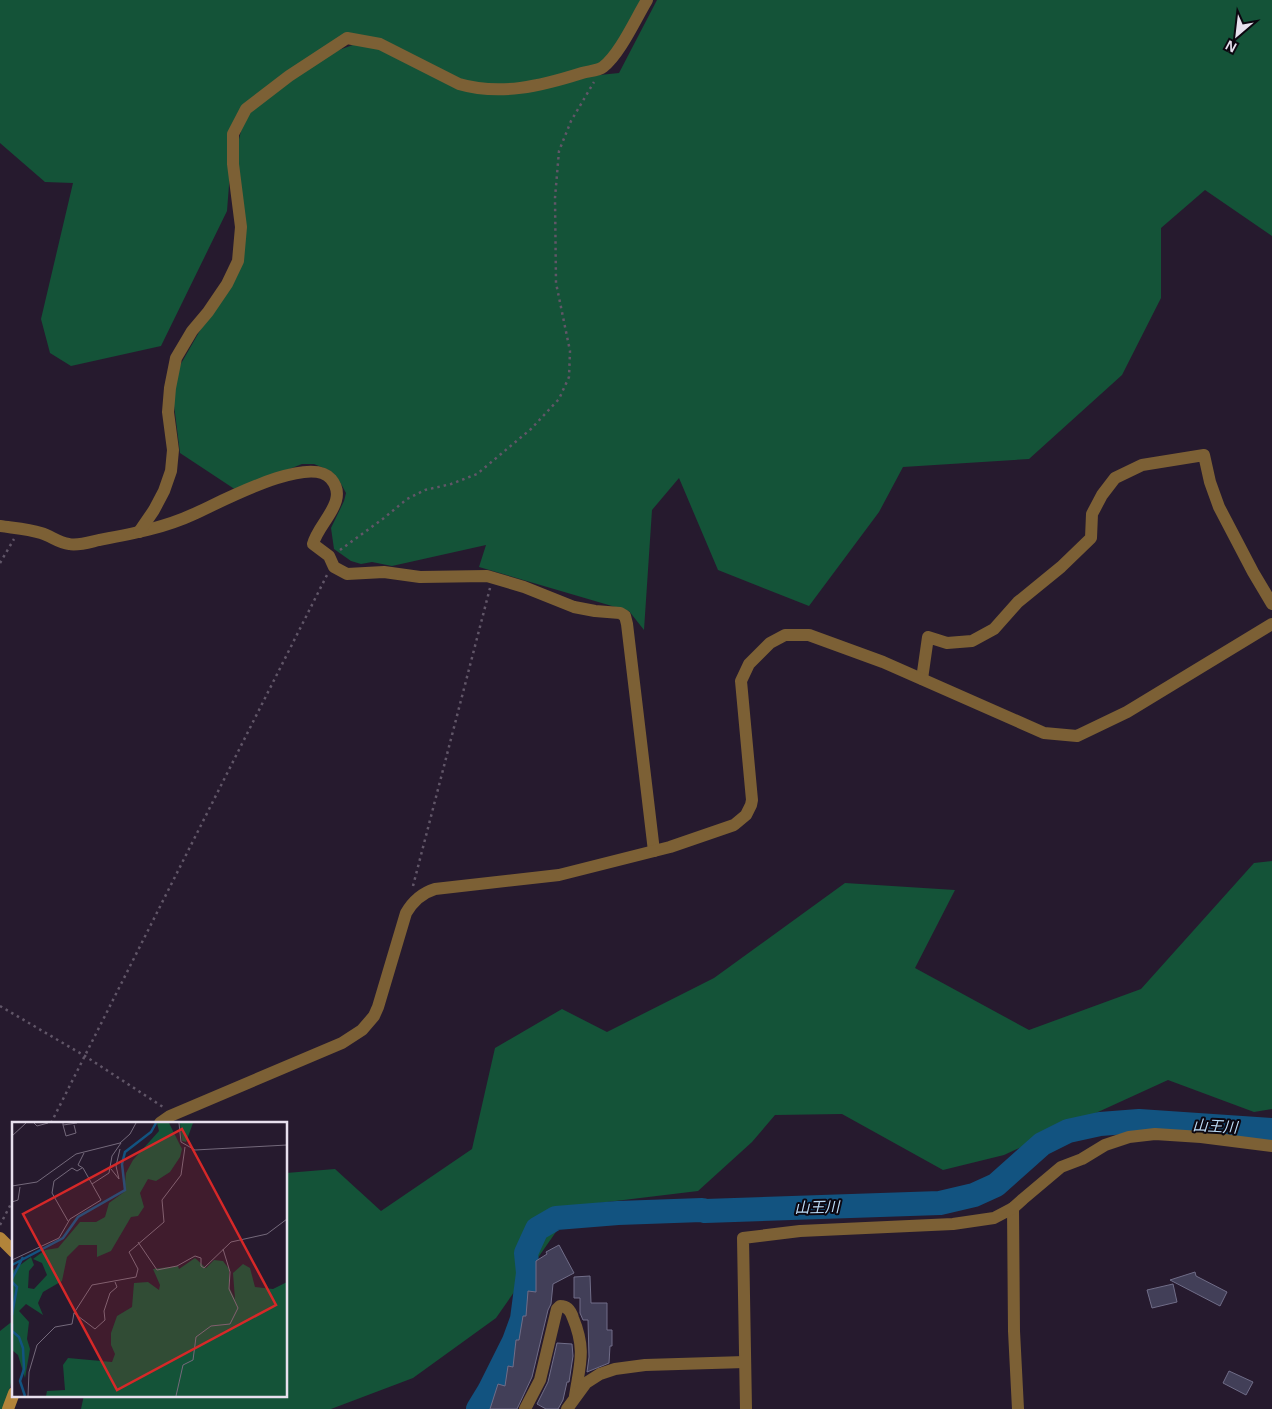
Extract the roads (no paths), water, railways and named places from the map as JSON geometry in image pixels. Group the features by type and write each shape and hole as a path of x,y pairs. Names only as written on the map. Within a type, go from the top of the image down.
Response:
{"main road":[{"path":"0,1238 12,1250"},
{"path":"8,1409 13,1396"}],"street":[{"path":"139,532 157,504 171,472 173,450 168,412 170,388 176,358 192,331 227,284 238,261 241,227 232,164 233,134 246,109 289,76 347,38 380,44 459,84 470,87 507,90 552,83 602,68 615,55 647,0"},
{"path":"922,679 928,637 947,643 972,641 994,629 1018,602 1061,567 1091,538 1092,514 1114,478 1142,465 1204,455 1210,482 1220,507 1253,572 1272,604"},
{"path":"0,526 39,532 71,545 139,532 184,518 266,482 295,474 318,472 332,480 337,493 335,504 313,542 344,574 384,572 420,577 479,575 493,577 524,587 574,607 620,613 628,624 654,851"},
{"path":"162,1122 175,1114 330,1049 362,1030 374,1016 378,1007 406,913 419,897 436,889 559,875 654,851 729,828 740,821 749,810 752,794 741,681 749,664 770,643 785,635 809,635 883,662 1044,733 1078,736 1127,712 1272,624"},
{"path":"746,1409 743,1238 800,1231 953,1224 994,1218 1013,1208 1062,1167 1082,1159 1105,1145 1129,1137 1154,1134 1272,1146"},
{"path":"1013,1208 1014,1330 1018,1409"},
{"path":"525,1409 540,1380 557,1309 560,1306 567,1307 571,1312 581,1340 581,1358 576,1396"},
{"path":"567,1409 593,1378 615,1369 645,1365 745,1362"}],"waterway":[{"name":"山王川","path":"478,1409 514,1341 522,1319 528,1273 526,1253 537,1229 556,1218 618,1213 940,1203 974,1195 996,1185 1042,1144 1068,1131 1100,1124 1139,1121 1272,1130"}]}
